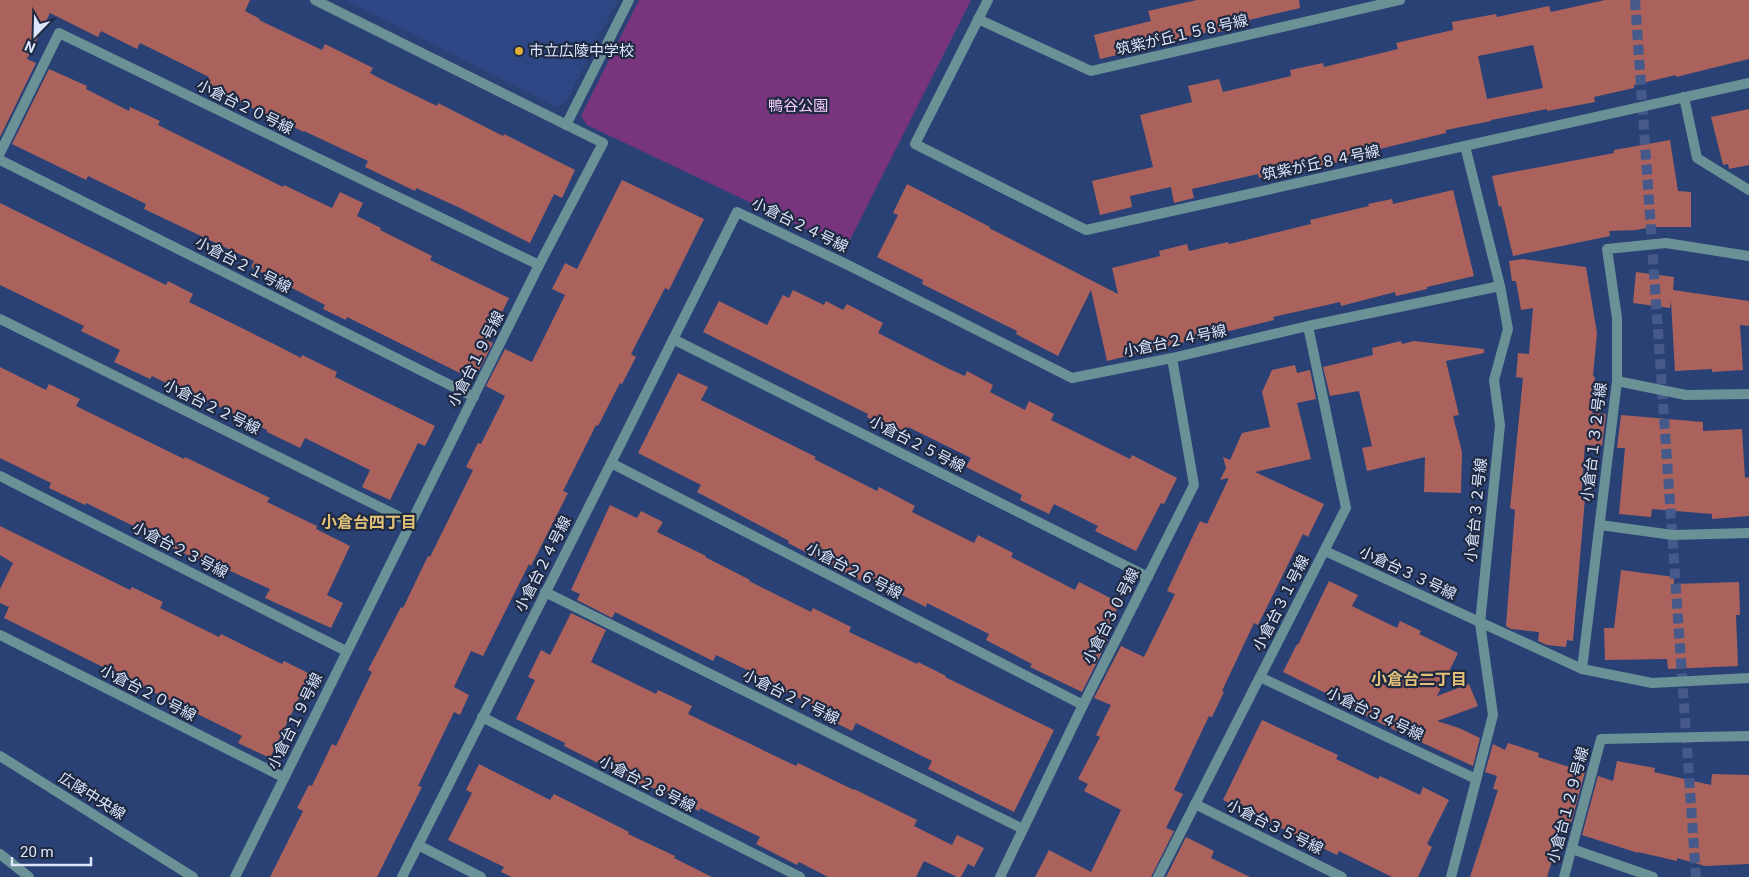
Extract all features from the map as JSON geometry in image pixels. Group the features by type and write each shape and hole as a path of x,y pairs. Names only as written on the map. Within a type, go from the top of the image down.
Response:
{"street":[{"name":"小倉台１９号線","path":"235,877 410,522 539,265 603,143 315,0"},
{"path":"566,125 629,0"},
{"path":"978,19 988,0"},
{"name":"筑紫が丘１５８号線","path":"978,19 1091,71 1400,0"},
{"name":"筑紫が丘８４号線","path":"978,19 915,144 1086,230 1749,83"},
{"name":"小倉台２０号線","path":"0,153 59,33 539,265"},
{"path":"1684,97 1697,158 1749,190"},
{"name":"小倉台３２号線","path":"1451,877 1493,714 1480,623 1500,425 1494,380 1508,329 1500,286 1465,146"},
{"name":"小倉台２１号線","path":"0,160 474,397"},
{"name":"小倉台２４号線","path":"402,877 737,212 850,266 1072,378 1500,286"},
{"name":"小倉台１３２号線","path":"1582,669 1617,381 1617,318 1607,249 1666,243 1749,256"},
{"name":"小倉台２２号線","path":"0,319 410,522"},
{"name":"小倉台３１号線","path":"1158,877 1346,508 1308,326"},
{"name":"小倉台２５号線","path":"673,338 1148,577"},
{"name":"小倉台３０号線","path":"1000,877 1083,705 1194,485 1172,358"},
{"path":"1617,381 1686,395 1749,394"},
{"name":"小倉台２６号線","path":"612,463 1083,705"},
{"name":"小倉台２３号線","path":"0,476 346,651"},
{"path":"1600,525 1673,534 1749,533"},
{"name":"小倉台３３号線","path":"1325,551 1480,623"},
{"name":"小倉台２７号線","path":"546,592 1023,829"},
{"path":"1480,623 1582,669 1652,682 1749,678"},
{"name":"小倉台２０号線","path":"0,635 283,777"},
{"name":"小倉台３４号線","path":"1260,677 1476,779"},
{"name":"小倉台２８号線","path":"482,717 800,877"},
{"name":"小倉台１２９号線","path":"1564,877 1601,739 1749,736"},
{"name":"広陵中央線","path":"0,756 193,877"},
{"name":"小倉台３５号線","path":"1196,804 1342,877"},
{"path":"418,845 481,877"},
{"path":"1572,849 1653,877"},
{"path":"0,854 29,877"}],"shaded area":[{"name":"市立広陵中学校","path":"345,0 618,0 566,102 557,107"}],"green space":[{"name":"鴨谷公園","path":"639,0 971,0 846,248 587,125 581,116"}],"building":[{"path":"0,0 250,0 245,11 259,20 322,50 325,44 373,68 370,73 381,79 437,106 438,103 575,170 562,198 554,194 530,243 458,207 416,188 415,191 365,167 368,161 205,86 209,77 140,43 137,49 101,31 98,37 50,13 27,59 36,63 0,137"},
{"path":"1197,0 1299,0 1300,8 1249,20 1250,25 1142,47 1142,49 1100,59 1094,35 1151,21 1148,11"},
{"path":"1605,0 1749,0 1749,59 1634,85 1634,88 1594,97 1595,102 1547,111 1547,109 1446,130 1446,133 1342,158 1343,161 1259,178 1258,174 1192,189 1194,198 1174,203 1171,187 1130,196 1132,207 1100,215 1092,181 1153,167 1140,115 1192,102 1188,86 1219,79 1223,92 1291,76 1290,70 1323,63 1324,67 1398,49 1396,43 1453,30 1452,22 1496,14 1497,17 1549,6 1551,12","holes":["1533,45 1543,88 1487,99 1478,56"]},
{"path":"49,69 87,86 86,89 129,111 130,107 160,121 158,125 283,187 284,185 332,208 340,192 363,203 357,216 381,228 380,230 432,256 430,260 509,298 488,341 493,343 474,380 347,317 346,320 323,309 325,305 251,267 254,261 144,209 146,204 88,176 86,180 12,144"},
{"path":"1749,109 1749,165 1729,169 1728,164 1723,165 1711,117"},
{"path":"1670,140 1678,191 1691,192 1691,227 1651,227 1636,230 1609,231 1610,236 1513,256 1492,176 1614,153 1614,150"},
{"path":"622,180 704,219 669,290 665,288 631,354 636,357 598,426 596,425 563,491 568,493 531,566 529,564 483,656 471,651 454,687 469,695 460,715 454,712 418,786 422,787 377,877 270,877 303,811 297,808 309,785 312,786 332,744 336,746 372,672 368,670 401,607 403,608 428,556 430,557 473,470 466,467 478,443 481,444 505,396 486,386 505,349 532,362 565,295 552,289 565,263 577,269"},
{"path":"907,184 1118,294 1112,268 1160,256 1159,251 1187,244 1189,251 1228,242 1229,244 1311,224 1310,220 1369,206 1368,204 1392,199 1393,204 1453,190 1474,276 1396,296 1395,292 1341,306 1340,302 1273,317 1274,320 1107,361 1091,290 1058,356 1016,334 1017,331 922,284 923,280 877,257 898,215 893,213"},
{"path":"0,203 166,285 168,281 193,294 189,302 301,358 302,355 337,372 335,377 435,426 425,446 418,443 390,500 362,487 370,470 305,438 300,448 197,396 196,398 152,376 150,379 114,362 120,350 81,331 84,326 0,285"},
{"path":"1523,259 1586,267 1597,333 1592,413 1606,414 1602,446 1585,445 1581,498 1585,498 1573,641 1567,640 1566,647 1547,645 1538,641 1539,632 1511,629 1506,626 1515,510 1510,508 1523,378 1516,377 1518,353 1529,354 1533,308 1521,310 1516,281 1512,281 1509,261"},
{"path":"1636,272 1674,277 1673,290 1749,301 1749,326 1740,325 1743,370 1712,372 1712,369 1675,371 1671,301 1670,308 1633,303"},
{"path":"793,290 824,305 826,301 843,310 847,304 883,323 878,333 965,376 967,371 993,385 990,392 1025,410 1029,401 1054,414 1051,420 1130,459 1132,455 1177,478 1164,504 1161,503 1136,551 1095,531 1098,526 1054,504 1049,514 1020,500 1022,495 966,467 971,458 908,427 903,436 867,417 868,414 703,332 719,301 767,325 783,295 789,298"},
{"path":"1401,341 1402,344 1414,341 1484,349 1484,353 1446,361 1459,415 1453,416 1462,452 1461,493 1424,492 1425,457 1367,471 1362,448 1372,446 1359,391 1330,396 1323,367 1373,355 1372,348"},
{"path":"1295,365 1297,373 1310,370 1316,399 1297,403 1311,459 1255,472 1324,504 1308,537 1303,534 1258,625 1254,623 1222,691 1224,692 1212,717 1209,716 1174,790 1183,794 1166,828 1174,831 1151,877 1035,877 1049,850 1091,872 1121,810 1084,791 1088,784 1078,779 1100,737 1096,735 1111,705 1094,698 1121,646 1144,657 1175,594 1167,591 1200,521 1207,524 1228,480 1228,478 1220,480 1226,468 1223,457 1230,460 1242,433 1270,427 1262,392 1272,370"},
{"path":"0,367 46,390 49,384 80,399 76,406 184,459 185,457 270,498 267,502 317,526 316,529 350,546 327,595 343,603 331,628 265,598 270,589 226,569 223,574 203,565 204,563 153,538 154,536 86,503 85,505 49,488 51,483 0,458"},
{"path":"678,373 708,387 701,400 816,457 814,459 877,491 879,487 915,506 912,512 974,543 978,535 1013,553 1011,557 1075,590 1079,582 1120,603 1103,637 1108,640 1082,692 1030,667 1032,664 986,640 989,634 927,603 926,607 872,580 869,585 788,543 789,541 697,492 701,485 638,453"},
{"path":"1621,415 1703,422 1703,431 1742,429 1745,478 1749,477 1749,516 1712,519 1712,514 1652,509 1651,517 1619,514 1625,448 1617,448"},
{"path":"610,505 637,518 641,511 663,522 657,532 706,556 749,581 811,612 813,608 851,627 849,632 917,664 918,662 1054,730 1014,812 928,769 932,761 856,723 852,731 824,717 826,712 773,685 774,683 716,655 713,661 615,612 612,618 577,600 580,594 571,590"},
{"path":"0,526 130,590 132,587 163,602 160,608 219,637 221,634 282,664 284,661 316,677 305,700 299,698 270,758 238,743 242,736 4,618 9,607 0,603 0,589 13,563 0,555"},
{"path":"1621,570 1674,577 1674,584 1739,582 1740,615 1736,615 1738,666 1668,669 1667,659 1605,660 1604,628 1614,628"},
{"path":"1329,581 1358,595 1352,606 1397,628 1400,621 1421,631 1419,634 1458,653 1437,696 1469,684 1478,706 1437,721 1459,728 1480,738 1473,766 1388,727 1353,709 1354,707 1283,672"},
{"path":"571,613 606,630 591,662 656,694 658,690 692,706 688,714 796,766 798,763 917,820 914,826 952,845 957,835 984,848 974,867 968,864 961,877 957,877 924,861 916,877 828,877 799,862 797,865 756,844 760,837 700,808 699,811 651,787 650,789 564,746 565,743 516,719 535,680 528,677 541,650 550,655"},
{"path":"1262,720 1338,755 1336,759 1378,779 1380,776 1420,795 1423,787 1449,800 1427,844 1432,847 1418,877 1392,877 1339,851 1337,855 1223,800"},
{"path":"1508,743 1539,753 1538,757 1585,772 1569,831 1562,829 1547,877 1470,877 1498,790 1493,789 1497,776 1485,772 1493,744 1505,750"},
{"path":"1617,761 1655,768 1654,772 1711,785 1712,774 1749,775 1749,864 1705,866 1677,858 1677,861 1638,853 1582,835 1598,776 1613,781"},
{"path":"479,764 550,800 554,794 712,877 512,877 501,872 504,867 448,840 472,793 466,790"},
{"path":"1186,837 1214,851 1211,858 1250,877 1166,877"}],"tunnel":[{"path":"1635,0 1696,877"}],"place":[{"name":"市立広陵中学校","path":"519,51"}],"district":[{"name":"小倉台四丁目","path":"369,522"},
{"name":"小倉台二丁目","path":"1419,679"}]}
